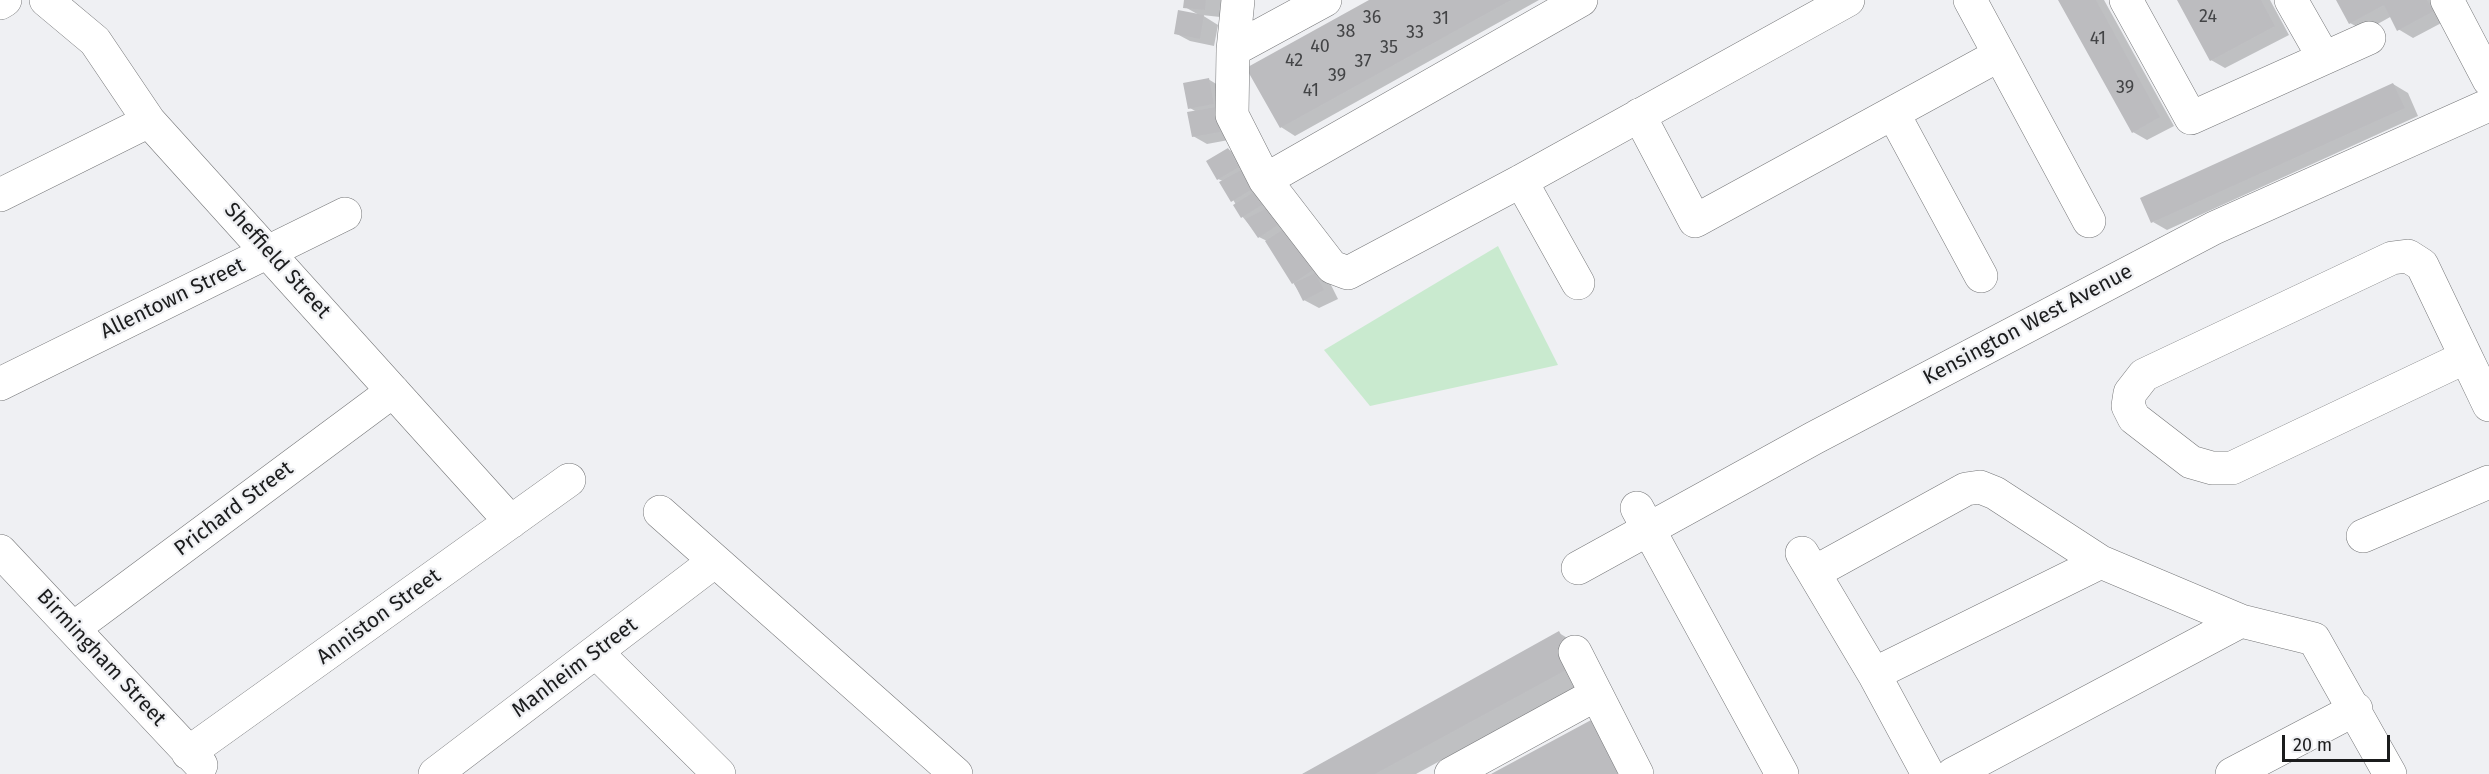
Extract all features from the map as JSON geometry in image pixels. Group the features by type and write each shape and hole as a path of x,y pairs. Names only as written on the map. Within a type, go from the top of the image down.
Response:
{"street":[{"path":"0,3 5,0"},
{"name":"Sheffield Street","path":"46,0 95,41 149,122 512,522"},
{"path":"1239,0 1233,50 1232,115 1265,180 1332,267 1348,273 1521,181 1848,0"},
{"path":"1233,50 1325,0"},
{"path":"1265,180 1581,0"},
{"path":"1970,0 2089,221"},
{"path":"2126,0 2191,118 2369,38"},
{"path":"2291,0 2324,58"},
{"path":"2446,0 2489,80"},
{"path":"1639,115 1695,221 1999,55"},
{"name":"Kensington West Avenue","path":"1578,568 1643,519 1814,438 2204,233 2489,105"},
{"path":"1893,113 1981,276"},
{"path":"0,195 149,122"},
{"path":"1521,181 1578,283"},
{"name":"Allentown Street","path":"0,384 345,214"},
{"path":"2466,357 2232,468 2212,468 2191,462 2134,418 2128,406 2130,393 2144,375 2392,258 2408,256 2422,265 2489,405"},
{"name":"Prichard Street","path":"74,628 393,390"},
{"name":"Anniston Street","path":"195,759 569,480"},
{"path":"2363,536 2489,482"},
{"path":"1928,774 1874,674 1808,562 1966,489 1980,488 1995,494 2101,562 2241,621 2314,639 2356,709 2390,774"},
{"path":"660,512 938,768"},
{"path":"1643,519 1782,774"},
{"name":"Birmingham Street","path":"0,551 195,759"},
{"name":"Manheim Street","path":"435,774 715,561"},
{"path":"1874,674 2101,562"},
{"path":"1953,774 2241,621"},
{"path":"596,652 719,774"},
{"path":"1575,652 1637,774"},
{"path":"1451,774 1595,695"},
{"path":"2232,774 2356,709"}],"green space":[{"path":"1498,246 1558,365 1370,406 1324,350"}],"building":[{"path":"1184,0 1206,0 1205,10 1183,8"},
{"path":"1369,0 1511,0 1280,128 1246,68"},
{"path":"2058,0 2096,0 2160,117 2132,133"},
{"path":"2177,0 2261,0 2275,26 2210,61"},
{"path":"2336,0 2427,0 2434,11 2397,31 2384,5 2349,24"},
{"path":"1178,10 1204,15 1200,39 1174,34"},
{"path":"1209,78 1214,104 1188,109 1183,83"},
{"path":"2393,83 2405,108 2151,223 2140,198"},
{"path":"1216,107 1220,132 1192,137 1187,112"},
{"path":"1228,148 1239,167 1217,180 1206,161"},
{"path":"1243,169 1254,188 1231,202 1219,182"},
{"path":"1257,190 1265,203 1241,218 1233,205"},
{"path":"1269,207 1281,223 1258,238 1245,219"},
{"path":"1287,227 1313,270 1292,284 1265,241"},
{"path":"1315,273 1324,290 1303,301 1294,283"},
{"path":"1559,631 1577,664 1375,774 1302,774"},
{"path":"1593,719 1621,772 1617,774 1491,774"}]}
